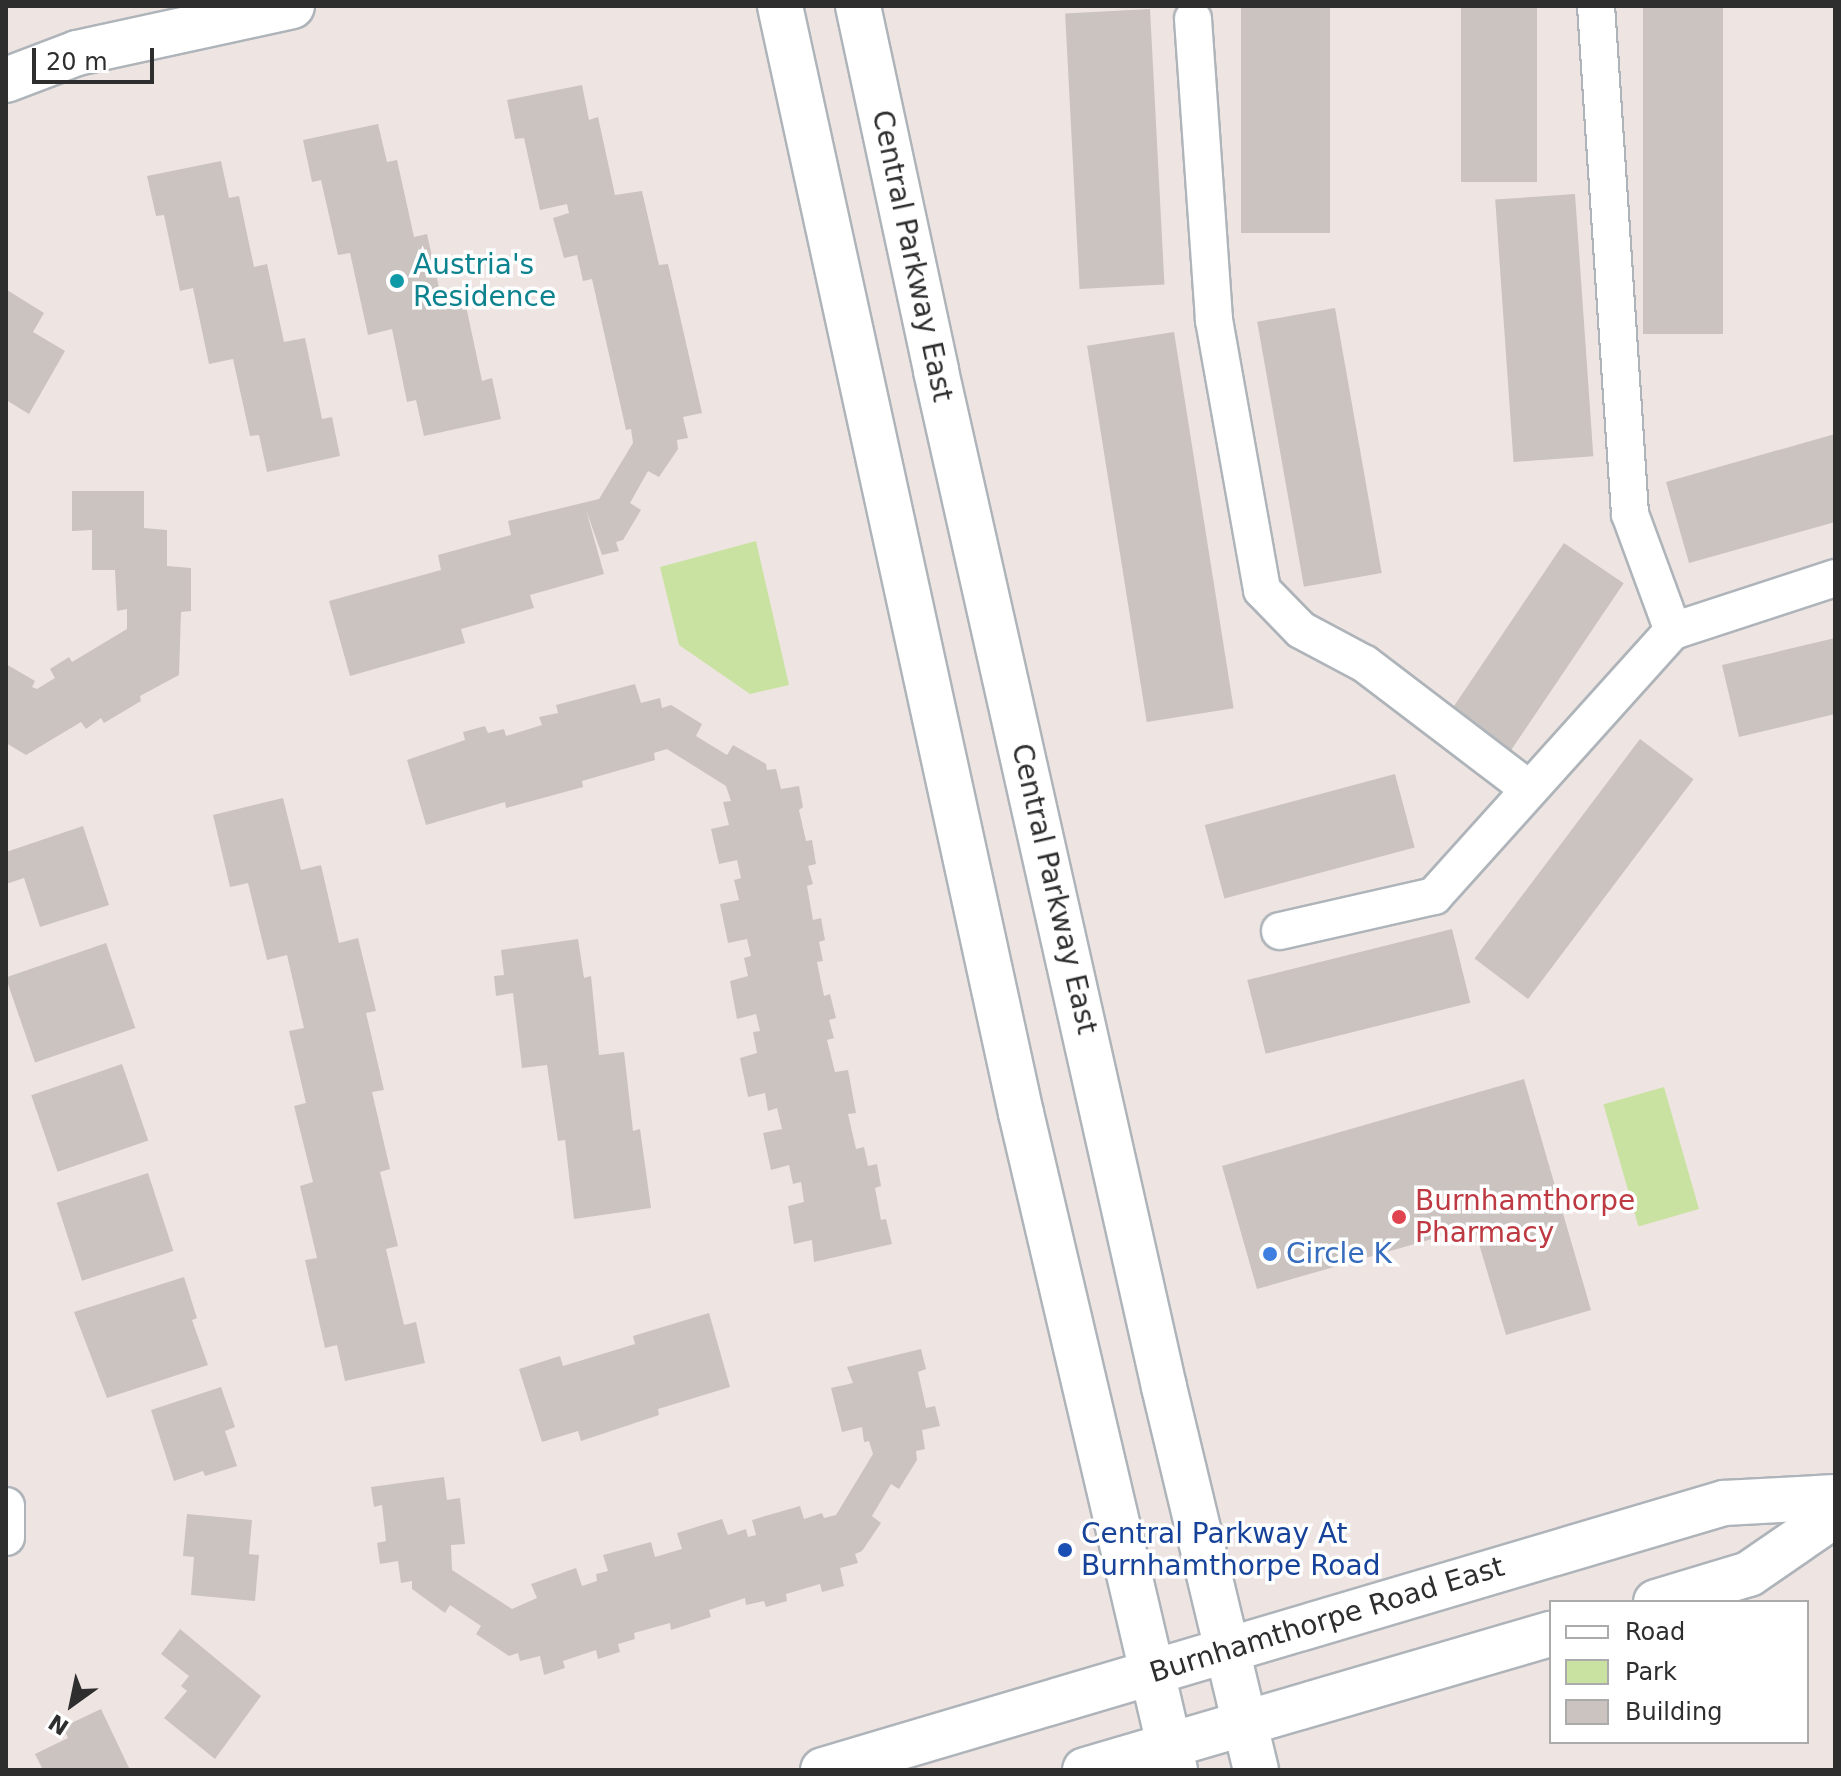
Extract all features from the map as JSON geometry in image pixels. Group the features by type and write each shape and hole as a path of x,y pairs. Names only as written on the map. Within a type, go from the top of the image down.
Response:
{"street":[{"path":"6,80 77,53 292,6"},
{"path":"780,6 1021,1113 1173,1758"},
{"name":"Central Parkway East","path":"858,6 936,371 1225,1649 1256,1770"},
{"path":"1596,6 1630,514 1673,631"},
{"path":"1193,19 1214,320 1262,590 1301,630 1365,664 1529,789"},
{"path":"1280,931 1434,896 1673,631 1835,578"},
{"name":"Burnhamthorpe Road East","path":"823,1770 1724,1503 1835,1497"},
{"path":"6,1506 6,1537"},
{"path":"1663,1600 1749,1574 1835,1515"},
{"path":"1085,1770 1173,1758 1245,1726 1549,1635"}],"green space":[{"path":"756,541 789,685 750,694 679,645 660,567"},
{"path":"1664,1087 1699,1209 1638,1226 1603,1104"}],"building":[{"path":"1241,6 1330,6 1330,233 1241,233"},
{"path":"1461,6 1537,6 1537,182 1461,182"},
{"path":"1643,6 1723,6 1723,334 1643,334"},
{"path":"1150,9 1164,285 1080,289 1065,13"},
{"path":"582,85 589,120 598,117 615,195 642,191 659,265 668,264 702,413 683,417 688,438 677,440 678,449 659,477 648,471 630,503 641,510 623,540 616,542 619,551 602,555 586,510 604,574 530,595 534,608 461,629 465,643 350,676 329,601 441,570 438,555 511,535 508,521 599,499 633,443 631,429 626,430 592,279 583,281 577,255 564,258 553,218 569,213 567,204 540,210 524,138 515,139 507,100"},
{"name":"Austria's Residence","path":"378,124 387,162 397,160 414,237 427,234 444,310 466,306 482,381 492,378 501,419 424,436 416,400 407,402 392,329 368,335 350,253 338,255 321,180 312,182 303,140"},
{"path":"221,161 229,198 239,196 254,267 267,264 284,342 305,338 322,419 332,417 340,456 267,472 259,435 250,436 233,359 209,364 193,288 180,291 164,215 156,216 147,176"},
{"path":"1575,194 1593,456 1514,462 1495,200"},
{"path":"7,290 44,313 33,332 65,351 29,414 6,400"},
{"path":"1335,308 1382,573 1304,587 1257,322"},
{"path":"1174,332 1234,708 1147,722 1087,346"},
{"path":"1835,434 1835,522 1689,563 1666,482"},
{"path":"72,491 144,491 144,528 167,530 167,566 191,568 191,611 181,612 179,675 140,696 141,701 104,723 101,718 86,729 81,722 26,755 6,743 6,664 35,681 32,687 37,689 55,678 50,669 69,657 72,662 127,629 127,609 117,611 115,570 92,570 92,530 72,531"},
{"path":"1564,543 1624,583 1511,751 1451,710"},
{"path":"1835,638 1835,714 1739,737 1722,665"},
{"path":"635,684 641,703 660,698 662,708 671,705 702,724 696,736 727,755 733,745 766,764 767,770 776,769 781,789 799,786 803,807 799,810 806,841 812,840 816,864 808,866 813,884 807,886 813,920 821,918 825,940 819,942 823,961 817,962 824,996 830,994 836,1018 829,1020 834,1038 827,1040 835,1072 848,1070 856,1113 848,1114 856,1149 864,1147 868,1166 877,1164 881,1186 875,1188 881,1220 886,1219 892,1244 814,1262 812,1240 794,1244 788,1206 804,1202 801,1182 793,1184 789,1165 771,1170 763,1133 782,1129 777,1108 768,1111 765,1093 748,1097 740,1058 757,1053 753,1032 760,1031 756,1014 737,1019 730,981 748,976 744,958 751,956 747,939 728,943 720,904 739,900 734,880 741,878 737,860 719,864 711,829 729,825 723,802 731,801 726,786 667,749 654,753 655,760 582,781 583,787 506,808 505,802 426,825 407,760 465,740 463,732 485,726 488,733 504,729 506,736 542,725 539,717 558,713 556,705"},
{"path":"1640,739 1694,779 1528,999 1475,959"},
{"path":"1395,774 1415,847 1224,898 1205,825"},
{"path":"283,798 301,870 321,865 339,943 358,938 376,1011 366,1013 384,1090 372,1092 390,1169 380,1172 398,1246 386,1249 404,1325 416,1322 425,1363 345,1381 337,1345 325,1348 305,1260 317,1258 300,1186 313,1182 294,1106 306,1103 289,1031 304,1028 287,955 267,960 248,883 230,887 213,815"},
{"path":"83,826 109,905 40,927 24,878 6,884 6,852"},
{"path":"1452,929 1470,1003 1266,1054 1247,980"},
{"path":"578,939 584,978 591,976 599,1055 624,1052 633,1131 640,1129 651,1208 574,1219 565,1140 558,1141 547,1065 522,1068 513,993 496,996 494,976 504,975 501,950"},
{"path":"106,943 135,1028 35,1063 6,977"},
{"path":"122,1064 148,1141 58,1172 31,1095"},
{"path":"1524,1079 1591,1310 1506,1335 1474,1227 1257,1289 1222,1166"},
{"path":"148,1173 173,1251 82,1281 57,1203"},
{"path":"184,1277 197,1318 192,1320 208,1365 107,1398 74,1312"},
{"path":"709,1313 730,1387 658,1409 659,1415 581,1441 578,1431 542,1442 519,1369 560,1356 563,1366 635,1344 633,1336"},
{"path":"921,1349 926,1369 918,1372 926,1408 935,1406 940,1426 922,1430 925,1449 916,1451 917,1460 899,1489 891,1484 872,1516 881,1523 862,1551 855,1554 858,1563 840,1568 844,1586 822,1592 820,1584 786,1594 787,1601 766,1607 764,1601 746,1605 745,1598 709,1610 711,1617 671,1630 670,1623 634,1633 635,1639 618,1644 620,1652 598,1659 596,1650 563,1661 565,1668 544,1675 540,1656 520,1661 518,1653 509,1656 476,1634 481,1626 450,1605 445,1613 412,1589 412,1581 401,1583 398,1561 380,1564 377,1543 386,1541 382,1505 374,1507 371,1487 444,1477 447,1500 460,1498 465,1544 451,1545 452,1570 512,1609 537,1598 531,1584 576,1568 582,1586 597,1581 596,1574 608,1571 603,1555 651,1542 655,1557 682,1549 677,1533 722,1519 728,1535 746,1529 748,1537 756,1535 752,1520 800,1506 804,1519 822,1513 824,1518 836,1515 873,1454 869,1441 864,1442 862,1427 842,1432 831,1388 853,1383 847,1367"},
{"path":"221,1387 235,1427 225,1431 237,1466 205,1476 203,1471 174,1481 151,1410"},
{"path":"187,1514 252,1520 249,1554 259,1555 255,1601 191,1595 194,1557 183,1556"},
{"path":"180,1629 261,1696 215,1759 164,1718 187,1691 181,1686 189,1676 161,1654"},
{"path":"101,1709 130,1770 43,1770 35,1754 68,1738 63,1727"}],"place":[{"name":"Austria's Residence","path":"397,281"},
{"name":"Burnhamthorpe Pharmacy","path":"1399,1217"},
{"name":"Circle K","path":"1270,1254"},
{"name":"Central Parkway At Burnhamthorpe Road","path":"1065,1550"}]}
